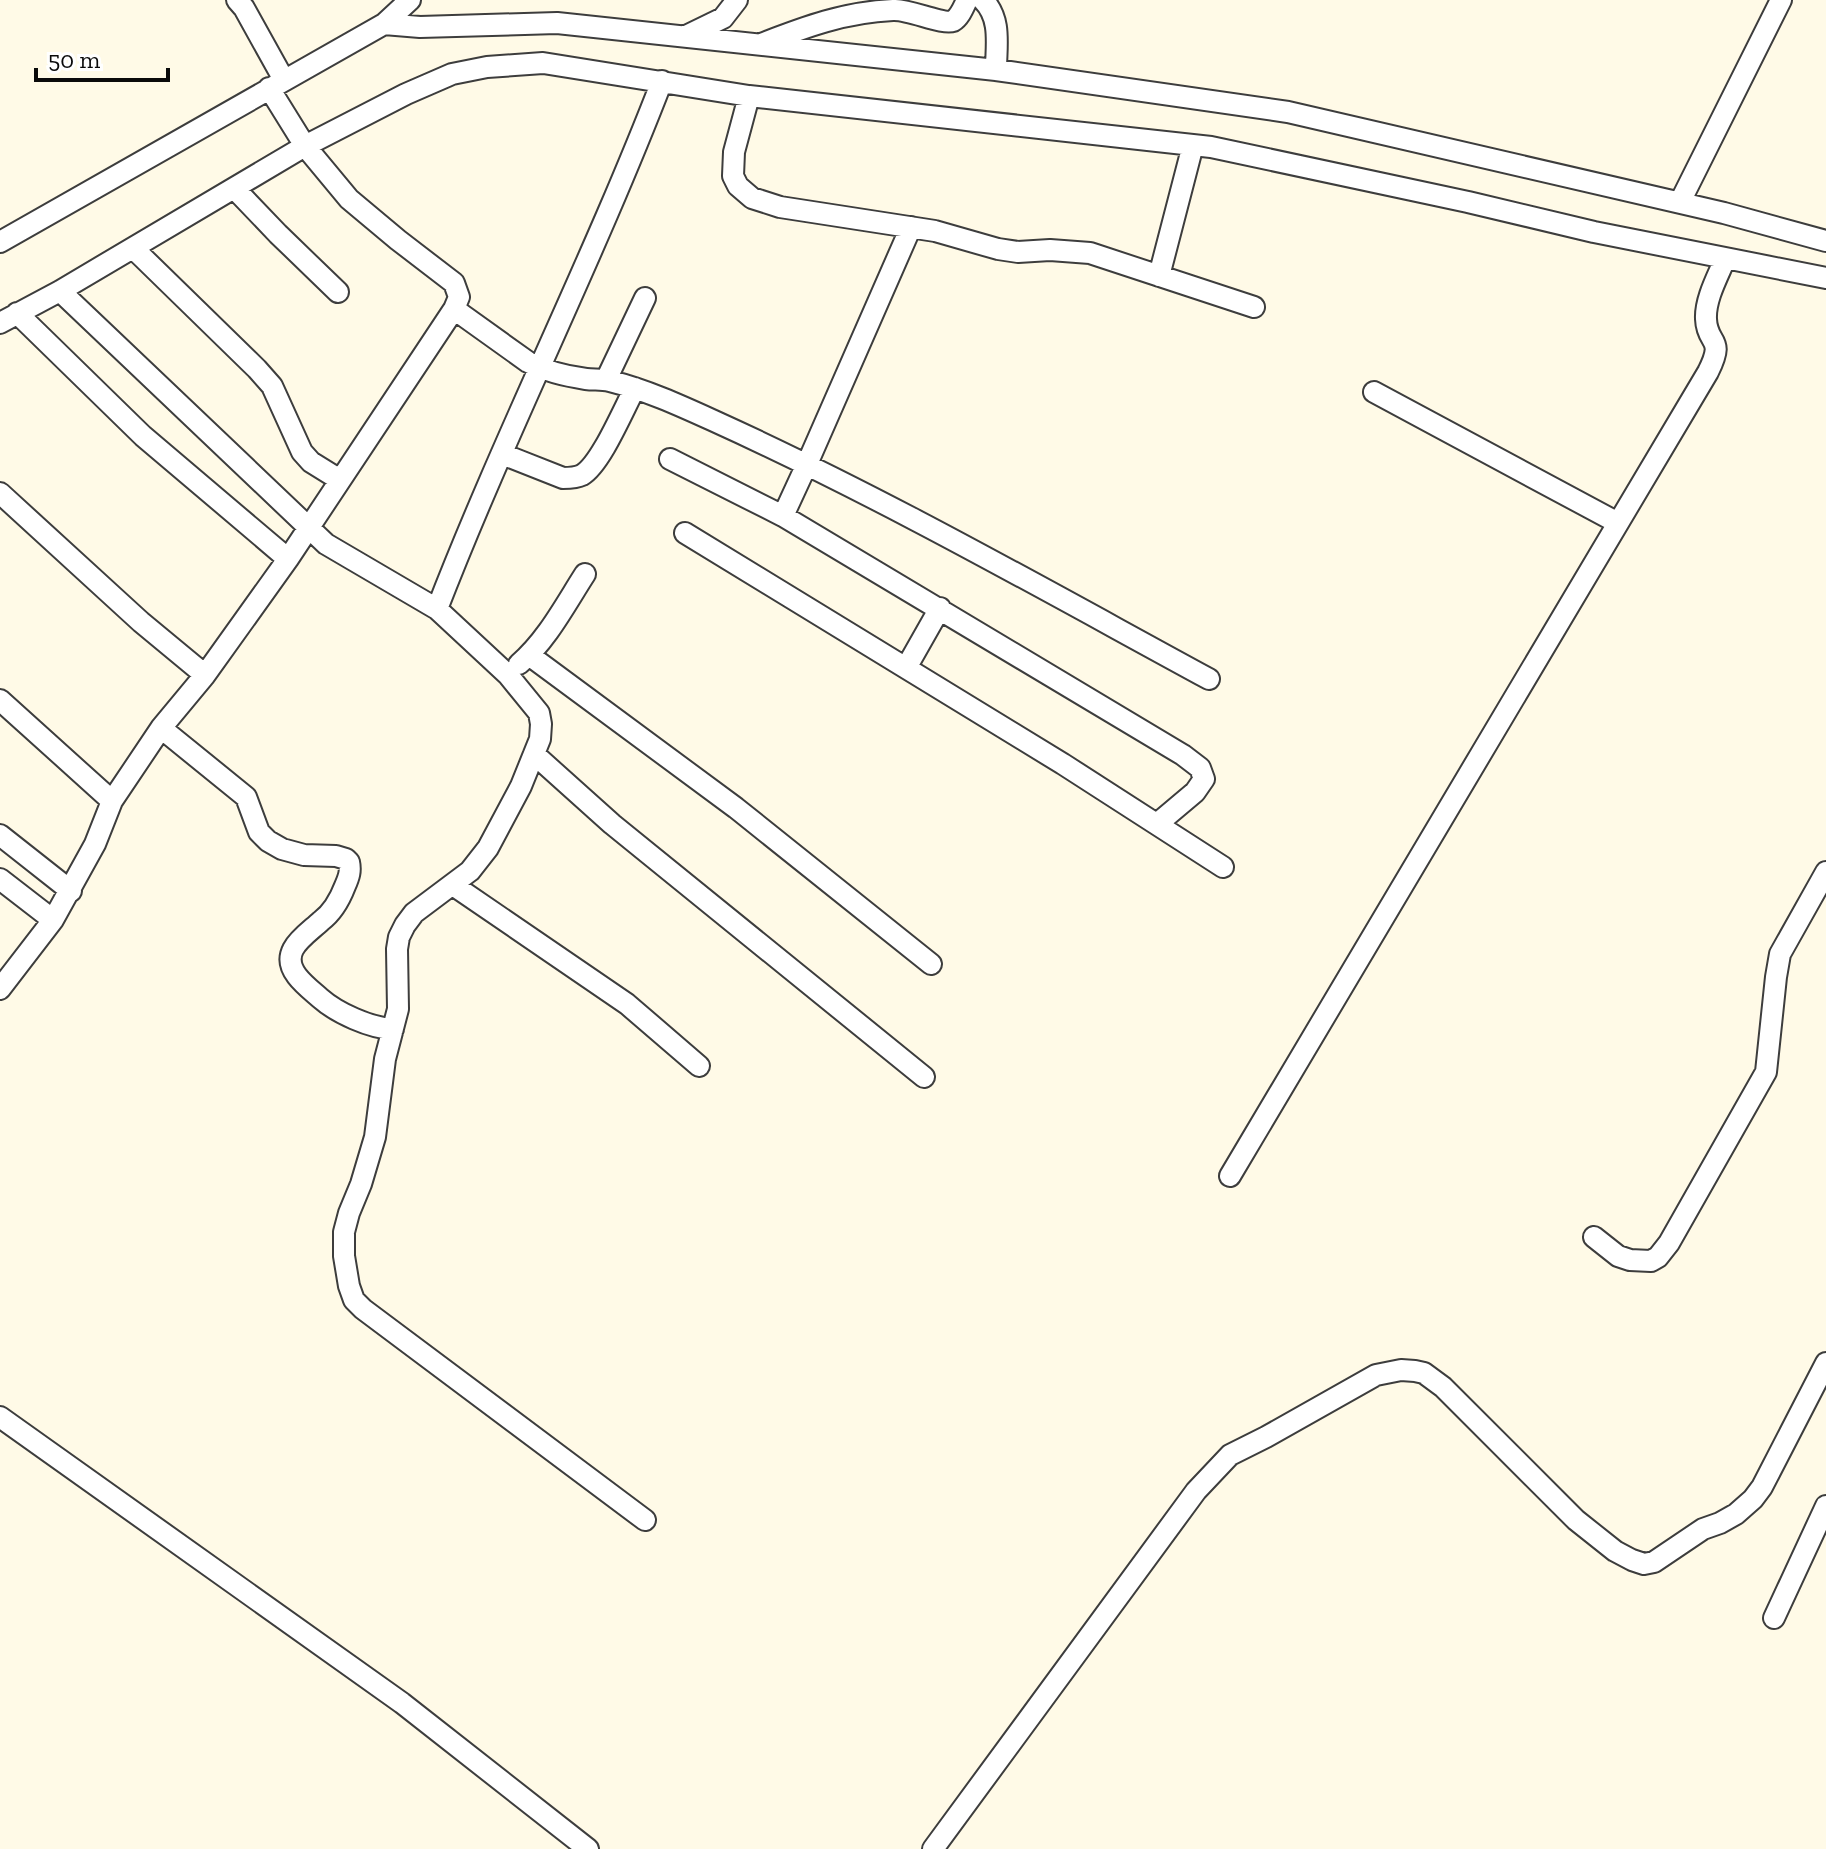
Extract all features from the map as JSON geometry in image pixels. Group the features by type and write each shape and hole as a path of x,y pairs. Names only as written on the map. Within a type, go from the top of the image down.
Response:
{"street":[{"path":"0,989 53,920 71,891 112,801 161,728 205,675 309,529 459,297 454,283 349,199 301,139 285,112 244,8 237,0"},
{"path":"0,242 384,24 410,0"},
{"path":"684,37 723,18 737,0"},
{"path":"757,45 824,20 859,13 903,9 940,21 953,21 967,0"},
{"path":"983,0 994,15 997,27 996,70"},
{"path":"1680,202 1781,0"},
{"path":"384,24 420,27 557,23 996,70 1288,112 1680,202 1826,241"},
{"path":"288,559 8,318 235,189 301,139 452,74 487,67 543,63 749,96 1211,147 1594,232 1826,278"},
{"path":"437,609 662,81"},
{"path":"749,96 734,152 733,176 738,186 752,198 780,207 935,231 998,249 1090,253 1254,307"},
{"path":"1159,276 1193,145"},
{"path":"235,189 338,292"},
{"path":"783,516 911,227"},
{"path":"133,248 257,369 272,386 302,452 311,462 340,480"},
{"path":"1230,1176 1715,359 1716,342 1707,327 1706,311 1725,259"},
{"path":"60,291 326,544 437,609 508,675 539,713 540,739 521,786 488,848 470,871 414,913 399,937 398,1009 385,1059 375,1137 344,1232 344,1256 354,1300 645,1520"},
{"path":"606,380 645,298"},
{"path":"454,309 540,368 561,375 606,380 635,388 807,464 1209,679"},
{"path":"502,454 563,478 583,474 600,454 635,388"},
{"path":"1374,392 1618,523"},
{"path":"670,459 783,516 1183,755 1200,768 1204,779 1201,786 1157,824"},
{"path":"0,493 141,622 205,675"},
{"path":"685,533 1063,764 1223,867"},
{"path":"508,675 529,655 585,574"},
{"path":"906,668 940,608"},
{"path":"529,655 736,808 931,964"},
{"path":"0,700 112,801"},
{"path":"161,728 239,789 246,797 259,832 268,841 304,855 336,856 349,862 350,874 340,899 322,921 299,939 291,963 296,974 325,1002 372,1026 393,1029"},
{"path":"534,754 612,824 924,1077"},
{"path":"0,835 71,891"},
{"path":"1594,1237 1618,1256 1630,1260 1651,1261 1669,1243 1766,1072 1780,954 1826,872"},
{"path":"0,879 53,920"},
{"path":"453,885 627,1004 699,1066"},
{"path":"933,1849 1216,1468 1230,1455 1376,1375 1401,1370 1415,1371 1433,1379 1576,1520 1615,1551 1644,1564 1654,1562 1703,1529 1736,1514 1753,1499 1826,1363"},
{"path":"0,1417 402,1703 588,1849"},
{"path":"1774,1618 1826,1506"}]}
